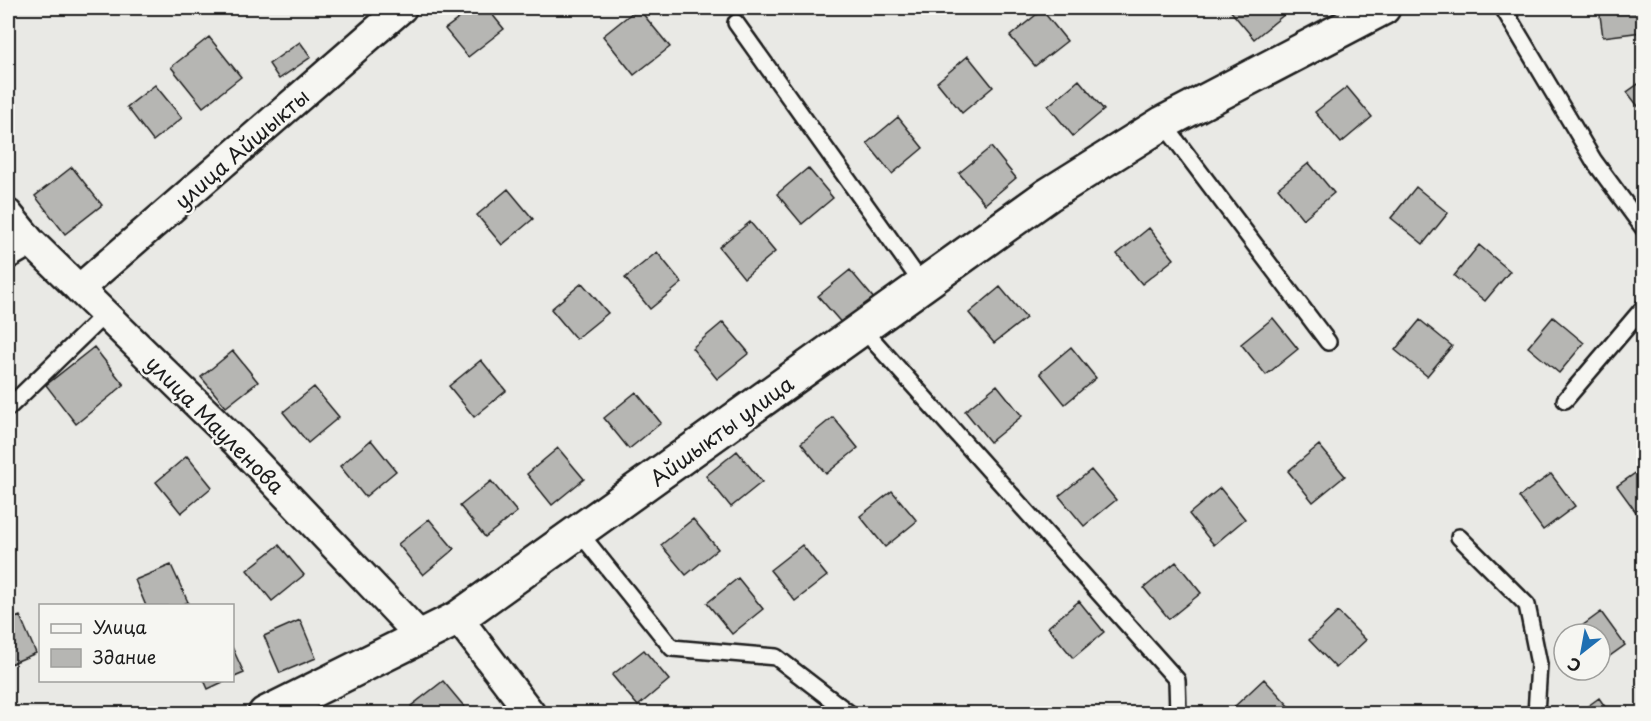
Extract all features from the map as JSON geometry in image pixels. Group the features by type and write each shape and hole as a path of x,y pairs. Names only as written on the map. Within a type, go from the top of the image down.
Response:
{"street":[{"name":"улица Айшыкты","path":"79,289 402,8"},
{"name":"Айшыкты улица","path":"265,714 458,618 1048,195 1163,123 1383,8"},
{"name":"улица Мауленова","path":"8,214 19,248 79,289 105,314 236,442 420,637"},
{"path":"458,618 531,714"}],"lane":[{"path":"1503,8 1594,160 1644,229"},
{"path":"736,23 923,285"},
{"path":"1163,123 1328,342"},
{"path":"1565,400 1644,307"},
{"path":"8,408 105,314"},
{"path":"862,328 1177,680 1178,714"},
{"path":"579,532 672,648 776,657 850,714"},
{"path":"1459,537 1527,605 1539,664 1536,714"}],"building":[{"path":"473,8 487,8 504,29 468,57 445,29"},
{"path":"638,8 670,47 634,75 603,36"},
{"path":"1230,8 1280,8 1285,14 1254,39"},
{"path":"1599,8 1639,8 1642,32 1603,37"},
{"path":"1042,10 1067,41 1035,66 1010,36"},
{"path":"209,37 241,77 203,107 171,67"},
{"path":"300,42 311,57 279,79 269,64"},
{"path":"968,56 993,87 962,113 937,82"},
{"path":"1079,80 1104,110 1073,136 1048,106"},
{"path":"1644,80 1644,114 1627,92"},
{"path":"155,85 182,118 153,141 127,107"},
{"path":"1347,87 1372,117 1341,143 1315,112"},
{"path":"898,117 923,148 892,174 867,143"},
{"path":"991,147 1016,178 985,204 959,173"},
{"path":"1309,163 1334,193 1303,219 1278,188"},
{"path":"72,167 102,205 65,234 35,196"},
{"path":"808,168 833,198 802,224 777,194"},
{"path":"1416,187 1448,213 1423,244 1391,218"},
{"path":"508,189 533,219 502,245 477,215"},
{"path":"750,222 775,252 744,278 719,247"},
{"path":"1149,228 1174,259 1142,284 1117,254"},
{"path":"1479,245 1510,271 1485,301 1454,276"},
{"path":"657,252 682,283 650,309 625,278"},
{"path":"850,270 875,300 844,326 818,296"},
{"path":"582,283 608,313 576,339 551,309"},
{"path":"1000,287 1026,318 994,343 969,313"},
{"path":"1553,317 1584,343 1559,373 1528,347"},
{"path":"1273,318 1298,349 1266,375 1241,344"},
{"path":"1420,320 1452,346 1427,376 1395,350"},
{"path":"723,322 749,353 717,379 692,348"},
{"path":"94,347 124,385 76,424 46,385"},
{"path":"1071,347 1096,378 1065,404 1040,373"},
{"path":"233,351 258,382 226,407 201,377"},
{"path":"481,360 506,391 474,417 449,386"},
{"path":"997,385 1022,416 990,442 965,411"},
{"path":"314,387 339,417 308,443 283,412"},
{"path":"636,392 661,423 629,449 604,418"},
{"path":"833,417 858,448 826,474 801,443"},
{"path":"371,440 396,471 365,497 340,466"},
{"path":"1319,445 1345,476 1313,502 1288,471"},
{"path":"558,448 584,479 552,505 527,474"},
{"path":"737,451 762,482 731,507 706,476"},
{"path":"187,456 212,487 181,513 156,482"},
{"path":"1644,467 1644,517 1641,519 1617,486"},
{"path":"1091,470 1116,500 1084,526 1059,496"},
{"path":"1551,474 1575,506 1543,530 1519,497"},
{"path":"491,481 517,512 485,537 460,506"},
{"path":"1220,488 1245,519 1214,545 1189,514"},
{"path":"892,491 917,521 885,547 860,516"},
{"path":"429,519 454,549 423,575 398,544"},
{"path":"693,519 718,549 686,575 661,545"},
{"path":"279,545 304,575 272,601 247,570"},
{"path":"802,545 827,576 795,601 770,570"},
{"path":"1176,562 1201,593 1169,619 1144,588"},
{"path":"171,565 188,602 145,604 135,580"},
{"path":"738,578 763,609 732,634 707,603"},
{"path":"1079,601 1104,632 1073,658 1048,627"},
{"path":"1338,612 1366,640 1336,668 1309,640"},
{"path":"1601,612 1608,622 1587,622"},
{"path":"20,616 36,653 8,665 8,621"},
{"path":"300,620 316,658 280,673 264,636"},
{"path":"1612,627 1625,645 1612,654"},
{"path":"644,650 669,680 638,706 612,675"},
{"path":"234,651 244,673 234,677"},
{"path":"1264,679 1291,708 1286,714 1240,714 1234,707"},
{"path":"443,681 468,711 465,714 417,714 411,706"},
{"path":"205,682 223,682 208,689"},
{"path":"1599,698 1610,714 1577,714"}]}
